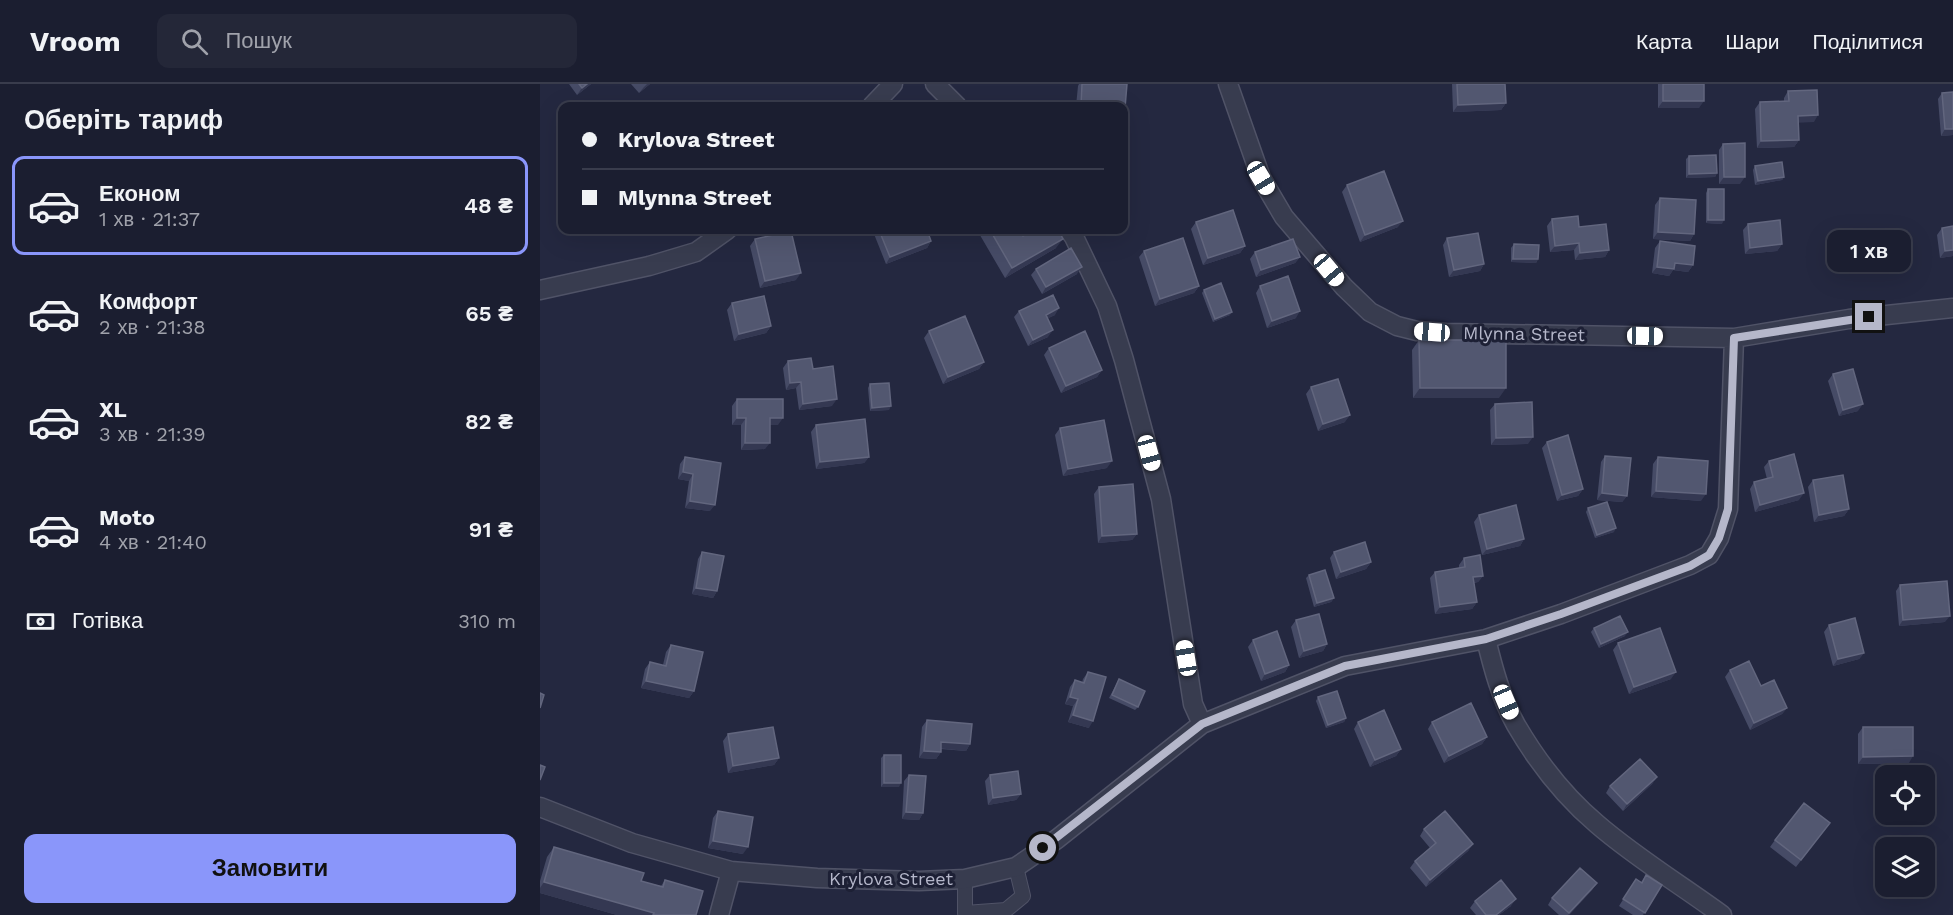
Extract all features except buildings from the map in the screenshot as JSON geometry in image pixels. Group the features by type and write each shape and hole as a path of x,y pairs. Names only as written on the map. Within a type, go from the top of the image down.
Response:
{"street":[{"path":"876,102 893,84"},
{"path":"935,84 953,102"},
{"name":"Mlynna Street","path":"1228,84 1261,178 1284,217 1344,287 1370,312 1417,331 1734,338 1849,319 1953,308"},
{"path":"540,290 562,287 649,266 696,252 721,234"},
{"path":"1072,234 1107,306 1124,360 1161,499 1193,704 1202,724"},
{"name":"Krylova Street","path":"540,807 632,843 731,871 817,878 919,881 965,879 1016,867 1057,839 1202,724 1345,666 1486,639 1690,566 1709,555 1719,538 1728,509 1734,338"},
{"path":"1486,639 1497,680 1515,724 1566,794 1597,824 1722,915"},
{"path":"719,915 731,871"}],"lane":[{"path":"965,879 965,914 1006,910 1023,896 1016,867"}],"route":[{"path":"1043,848 1202,724 1345,666 1486,639 1690,566 1709,555 1719,538 1728,509 1734,338 1869,317"}]}
